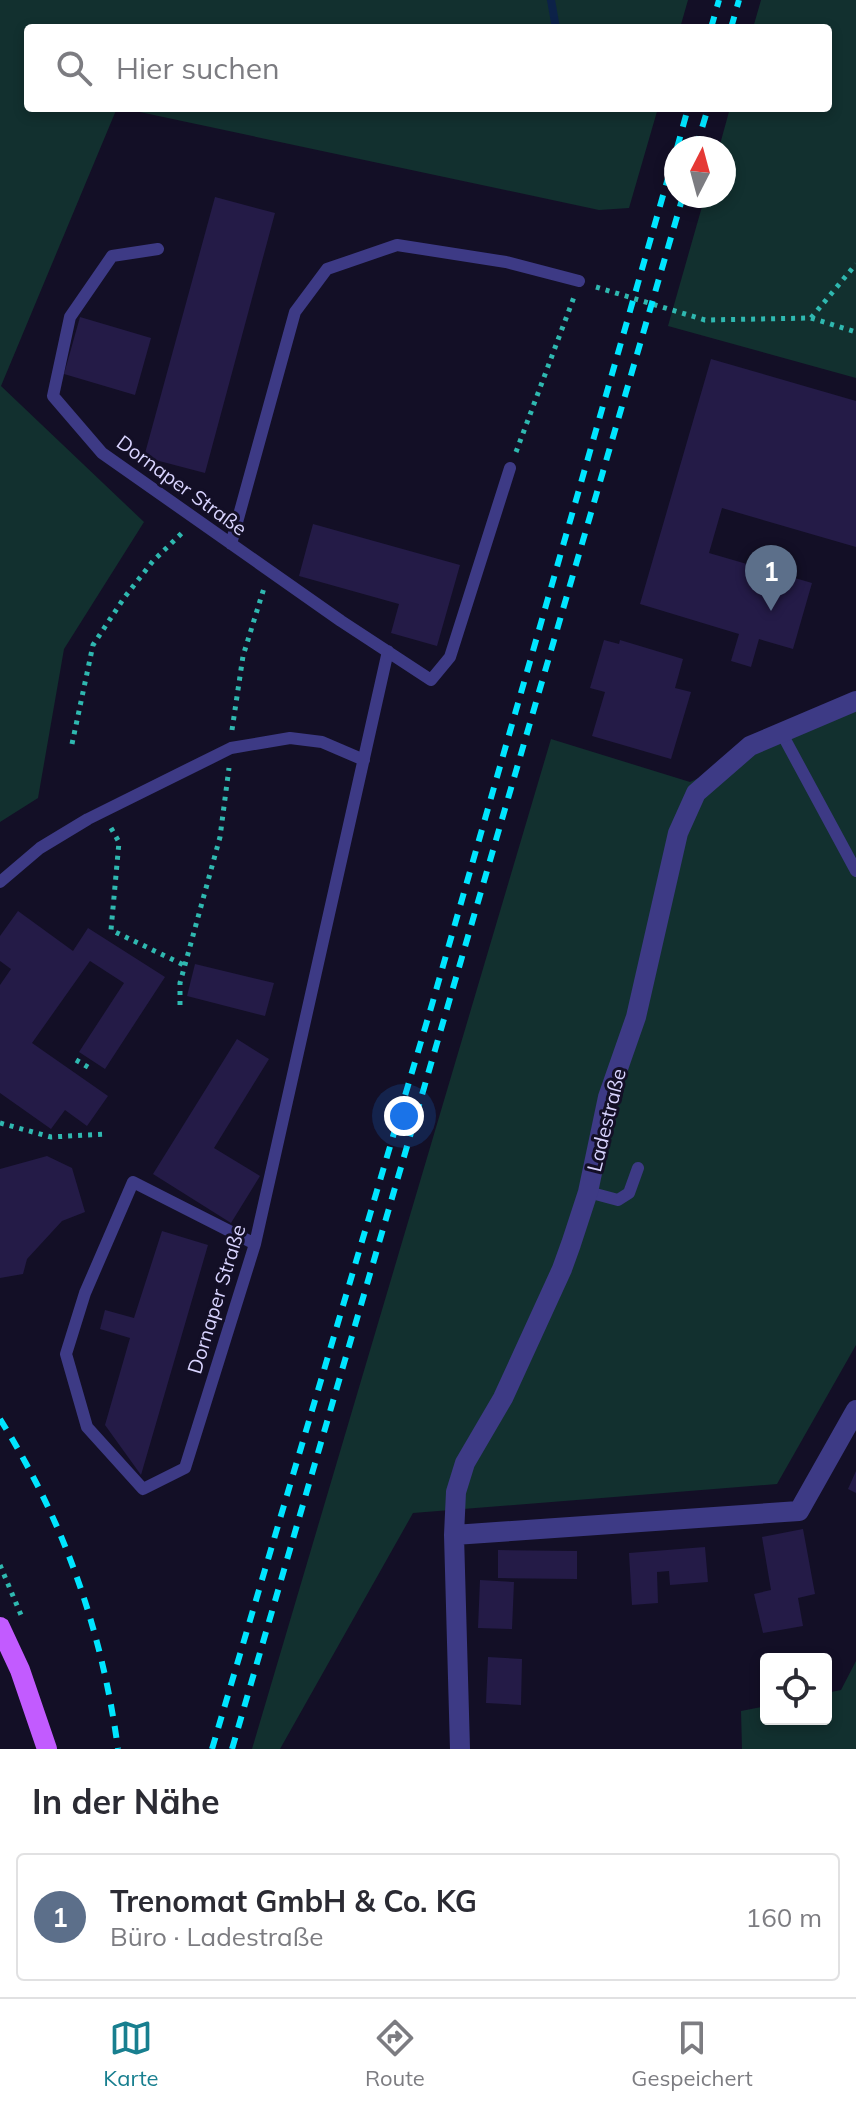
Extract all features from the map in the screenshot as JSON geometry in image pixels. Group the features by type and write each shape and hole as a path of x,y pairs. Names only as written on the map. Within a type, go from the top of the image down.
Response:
{"main road":[{"path":"0,1627 20,1670 47,1749"}],"street":[{"name":"Ladestraße","path":"460,1749 454,1535 456,1492 465,1463 503,1398 553,1291 588,1192 608,1097 636,1017 678,833 696,793 750,746 856,701"},
{"path":"454,1535 799,1511 856,1410"}],"lane":[{"path":"231,544 295,312 327,269 397,245 506,262 579,281"},
{"name":"Dornaper Straße","path":"158,249 112,256 70,317 53,396 102,453 431,680 450,657 510,468"},
{"name":"Dornaper Straße","path":"255,1244 133,1182 85,1293 66,1354 87,1427 143,1489 185,1468 255,1244 388,651"},
{"path":"781,732 856,871"},
{"path":"0,882 40,848 88,819 231,748 290,738 322,742 364,760"},
{"path":"588,1192 618,1200 629,1193 638,1168"}],"path":[{"path":"811,318 856,264"},
{"path":"579,281 705,320 811,318 856,332"},
{"path":"510,468 570,308"},
{"path":"72,744 93,645 153,561 196,519"},
{"path":"180,1005 180,983 224,817 235,696 245,647 271,572"},
{"path":"119,842 111,930 186,966"},
{"path":"76,1060 93,1070"},
{"path":"0,1123 51,1137 107,1134"}],"green space":[{"path":"0,0 688,0 681,24 24,24 24,112 115,112 1,386 144,522 64,649 38,798 0,822"},
{"path":"761,0 856,0 856,378 668,326 702,208 736,208 736,136 722,136 729,112 832,112 832,24 754,24"},
{"path":"140,112 657,112 629,208 599,210"},
{"path":"856,706 856,1345 777,1484 413,1513 280,1749 252,1749 551,739 690,782"},
{"path":"856,1661 856,1749 742,1749 741,1711 760,1707 760,1725 832,1725 832,1692 841,1690"}],"building":[{"path":"215,197 275,213 205,473 144,457"},
{"path":"80,317 151,338 135,395 64,374"},
{"path":"711,359 856,401 856,547 722,508 709,553 812,583 793,649 759,639 751,667 731,661 739,634 640,604"},
{"path":"313,524 460,565 437,646 391,633 399,604 299,576"},
{"path":"604,640 619,644 620,640 683,659 675,688 691,692 671,759 592,736 605,692 590,688"},
{"path":"18,911 73,951 88,928 165,977 105,1069 79,1052 124,983 90,961 32,1043 108,1096 87,1126 65,1110 51,1129 0,1093 0,985 11,969 0,961 0,936"},
{"path":"195,964 274,983 265,1016 187,996"},
{"path":"237,1039 269,1059 214,1148 260,1176 231,1223 153,1174"},
{"path":"47,1156 72,1168 85,1212 62,1221 27,1259 23,1274 0,1278 0,1169"},
{"path":"162,1231 208,1245 141,1475 105,1425 130,1338 100,1329 105,1310 134,1318"},
{"path":"856,1471 856,1493 848,1489"},
{"path":"803,1529 815,1594 798,1598 803,1626 763,1633 754,1594 771,1590 762,1537"},
{"path":"705,1547 708,1582 670,1585 669,1571 657,1572 658,1603 632,1605 629,1553"},
{"path":"498,1550 577,1551 577,1579 498,1578"},
{"path":"480,1580 514,1582 512,1629 478,1628"},
{"path":"488,1657 522,1659 521,1705 486,1703"}],"waterway":[{"path":"551,0 555,24"}],"railway":[{"path":"712,24 719,0"},
{"path":"732,24 739,0"},
{"path":"680,136 687,112"},
{"path":"700,136 707,112"},
{"path":"212,1749 433,1001 664,192"},
{"path":"232,1749 680,208"},
{"path":"0,1419 43,1497 77,1578 102,1662 118,1749"}],"place":[{"name":"Trenomat GmbH & Co. KG","path":"771,611"}]}
